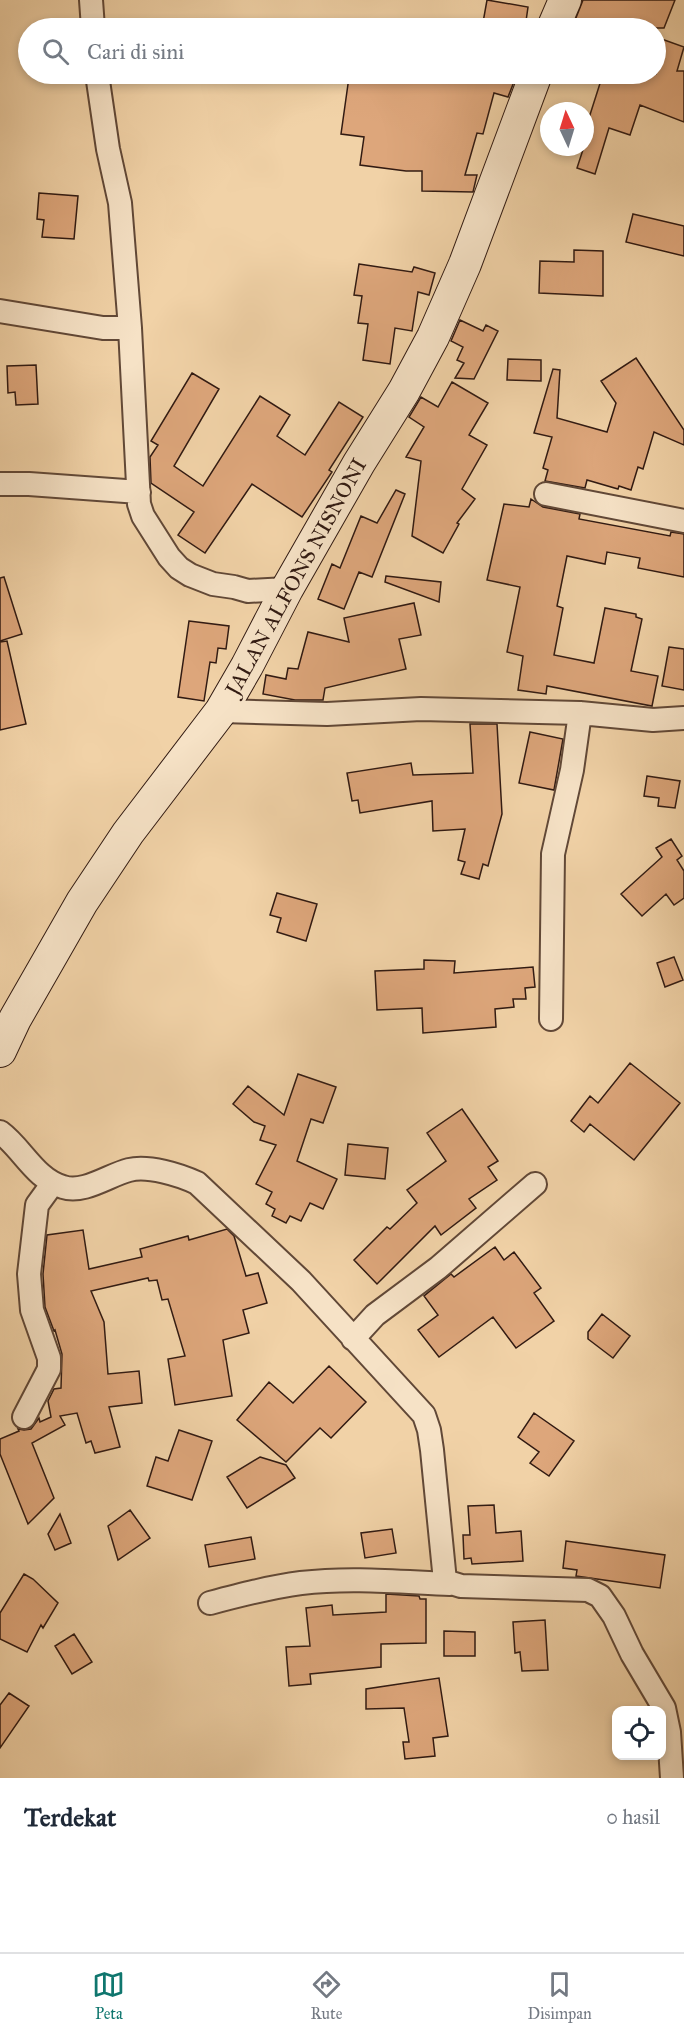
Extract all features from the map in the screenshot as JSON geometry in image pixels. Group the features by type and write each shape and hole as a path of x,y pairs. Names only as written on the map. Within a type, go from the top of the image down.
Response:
{"main road":[{"path":"557,18 565,0"},
{"name":"JALAN ALFONS NISNONI","path":"0,1051 15,1019 81,902 128,833 220,711 247,666 287,589 404,391 433,337 465,264 532,84"}],"street":[{"path":"92,0 93,18"},
{"path":"98,84 108,149 120,203 130,328 139,504 143,516 169,557 190,576 213,584 248,591 287,589"},
{"path":"0,312 103,327 130,328"},
{"path":"0,484 139,492"},
{"path":"546,494 684,521"},
{"path":"220,711 327,714 421,709 580,713 653,720 684,718"},
{"path":"551,1019 553,854 572,770 580,713"},
{"path":"0,1132 41,1174 53,1183 72,1188 84,1186 130,1169 141,1168 177,1175 196,1183 301,1281 424,1415 432,1450 443,1576 450,1584"},
{"path":"24,1417 49,1369 49,1358 32,1310 29,1274 37,1205 53,1183"},
{"path":"353,1339 375,1315 438,1268 535,1184"},
{"path":"210,1603 255,1591 302,1583 357,1581 588,1590 600,1596 614,1616 632,1654 664,1708 669,1732 672,1778"}],"building":[{"path":"487,0 528,7 526,18 484,18"},
{"path":"583,0 675,0 666,23 666,18 576,18"},
{"path":"666,41 684,47 677,71 684,71 684,122 640,105 630,135 609,128 595,174 577,168 581,156 594,156 594,102 600,84 666,84"},
{"path":"348,84 513,84 508,97 494,93 483,134 477,133 465,175 477,175 473,192 422,191 422,171 360,165 364,137 341,134"},
{"path":"39,193 78,196 74,239 42,237 44,220 37,219"},
{"path":"633,214 684,226 684,256 626,242"},
{"path":"574,250 603,251 603,296 539,293 540,261 574,262"},
{"path":"359,264 412,272 414,267 435,273 429,295 418,292 412,331 395,328 390,364 363,360 368,324 358,323 362,296 354,295"},
{"path":"460,320 483,331 486,325 498,331 474,379 455,378 464,363 457,360 463,347 451,341"},
{"path":"636,358 684,430 684,445 654,432 643,469 638,467 631,490 619,486 618,489 587,480 585,488 545,481 548,470 543,468 552,437 534,433 553,369 560,370 557,418 607,432 616,403 601,381"},
{"path":"508,359 541,360 541,381 507,380"},
{"path":"36,365 38,404 16,405 15,392 8,393 7,366"},
{"path":"192,373 219,389 174,466 203,486 260,396 290,415 277,436 305,455 339,402 363,417 329,470 332,472 302,517 252,484 205,553 178,535 194,512 151,483 150,457 158,445 151,441"},
{"path":"452,382 488,403 469,435 487,445 462,489 475,499 457,523 459,524 443,553 412,536 421,461 406,457 424,427 409,417 421,397 438,407"},
{"path":"396,490 405,494 372,577 359,572 344,609 318,599 332,564 340,568 361,516 377,523"},
{"path":"531,499 543,507 580,514 579,519 670,536 671,532 684,534 684,577 638,568 640,558 607,552 605,564 567,556 557,606 563,608 554,655 594,663 605,608 636,614 636,617 642,619 631,671 658,676 652,706 547,686 546,694 518,690 523,656 507,652 520,587 487,580 504,504 529,507"},
{"path":"386,576 441,582 439,602 385,582"},
{"path":"4,577 22,634 0,641 0,578"},
{"path":"414,603 421,635 399,639 406,669 325,688 323,700 295,700 263,694 266,675 286,679 288,668 298,669 308,632 349,642 344,618"},
{"path":"189,621 229,626 226,649 218,648 216,663 210,662 204,701 178,697"},
{"path":"7,641 26,724 0,730 0,642"},
{"path":"669,647 684,649 684,690 662,686"},
{"path":"470,724 497,724 502,814 488,866 483,864 479,879 461,874 465,862 458,860 465,829 433,831 432,801 360,813 358,800 352,801 347,773 411,763 413,775 473,773"},
{"path":"530,732 563,739 554,790 519,783"},
{"path":"647,776 680,781 675,808 658,806 659,798 644,796"},
{"path":"671,839 682,856 677,860 684,871 684,898 674,905 666,894 642,916 621,894 662,857 656,848"},
{"path":"277,893 317,904 306,941 277,932 281,918 270,915"},
{"path":"674,957 683,980 665,987 657,963"},
{"path":"424,960 455,961 454,973 533,967 535,987 525,988 526,999 513,999 514,1007 495,1009 496,1027 423,1033 422,1008 377,1010 375,971 424,969"},
{"path":"630,1063 680,1103 634,1160 590,1124 584,1132 571,1121 590,1096 598,1103"},
{"path":"298,1074 336,1087 323,1123 311,1119 297,1161 337,1179 323,1209 310,1203 301,1221 290,1216 286,1223 272,1216 275,1209 266,1204 272,1192 256,1184 276,1145 260,1140 265,1126 254,1122 233,1104 248,1086 284,1115"},
{"path":"462,1109 498,1161 488,1167 497,1180 469,1199 476,1208 441,1235 435,1226 377,1284 354,1260 387,1227 390,1229 417,1203 407,1190 446,1161 427,1133"},
{"path":"348,1144 388,1148 385,1179 345,1175"},
{"path":"227,1229 234,1236 246,1276 258,1273 267,1303 243,1310 249,1333 223,1340 232,1396 175,1405 168,1359 185,1356 168,1299 162,1300 157,1280 149,1281 148,1278 91,1291 104,1322 108,1374 139,1371 142,1403 109,1407 120,1447 95,1453 91,1441 86,1443 77,1413 60,1416 65,1425 32,1443 54,1498 28,1524 0,1454 0,1439 19,1431 18,1429 31,1429 39,1418 40,1422 51,1417 48,1401 54,1389 61,1388 62,1354 45,1307 43,1274 47,1235 83,1230 89,1269 142,1257 140,1249 188,1236 189,1240"},
{"path":"495,1247 504,1260 514,1252 541,1288 534,1293 554,1321 516,1348 493,1317 439,1357 418,1330 438,1315 424,1296 451,1274 454,1277"},
{"path":"602,1314 630,1336 613,1358 588,1339 588,1332"},
{"path":"329,1366 366,1402 331,1438 320,1428 286,1462 237,1420 269,1382 293,1403"},
{"path":"534,1413 574,1441 549,1476 530,1463 539,1452 518,1437"},
{"path":"179,1430 212,1441 192,1500 147,1486 156,1457 168,1461"},
{"path":"260,1457 286,1465 295,1478 247,1508 227,1477"},
{"path":"494,1505 496,1533 521,1531 523,1561 472,1564 471,1558 464,1559 463,1535 470,1535 468,1506"},
{"path":"130,1510 150,1538 118,1560 108,1526"},
{"path":"60,1514 71,1543 55,1550 48,1534"},
{"path":"392,1529 396,1553 365,1558 361,1533"},
{"path":"251,1537 255,1559 209,1567 205,1545"},
{"path":"566,1541 665,1555 660,1588 576,1576 577,1570 563,1568"},
{"path":"24,1574 33,1579 58,1603 43,1628 41,1625 27,1652 0,1639 0,1613"},
{"path":"386,1594 419,1596 420,1599 426,1599 426,1643 381,1644 381,1667 310,1674 311,1684 289,1686 286,1647 310,1646 306,1608 332,1605 333,1615 386,1612"},
{"path":"545,1620 548,1670 522,1671 520,1652 515,1653 513,1622"},
{"path":"444,1631 475,1632 475,1656 444,1656"},
{"path":"74,1634 92,1662 72,1674 55,1646"},
{"path":"439,1678 448,1736 433,1738 435,1756 405,1759 403,1742 409,1742 404,1708 366,1709 366,1689"},
{"path":"9,1693 29,1706 0,1748 0,1705"}]}
